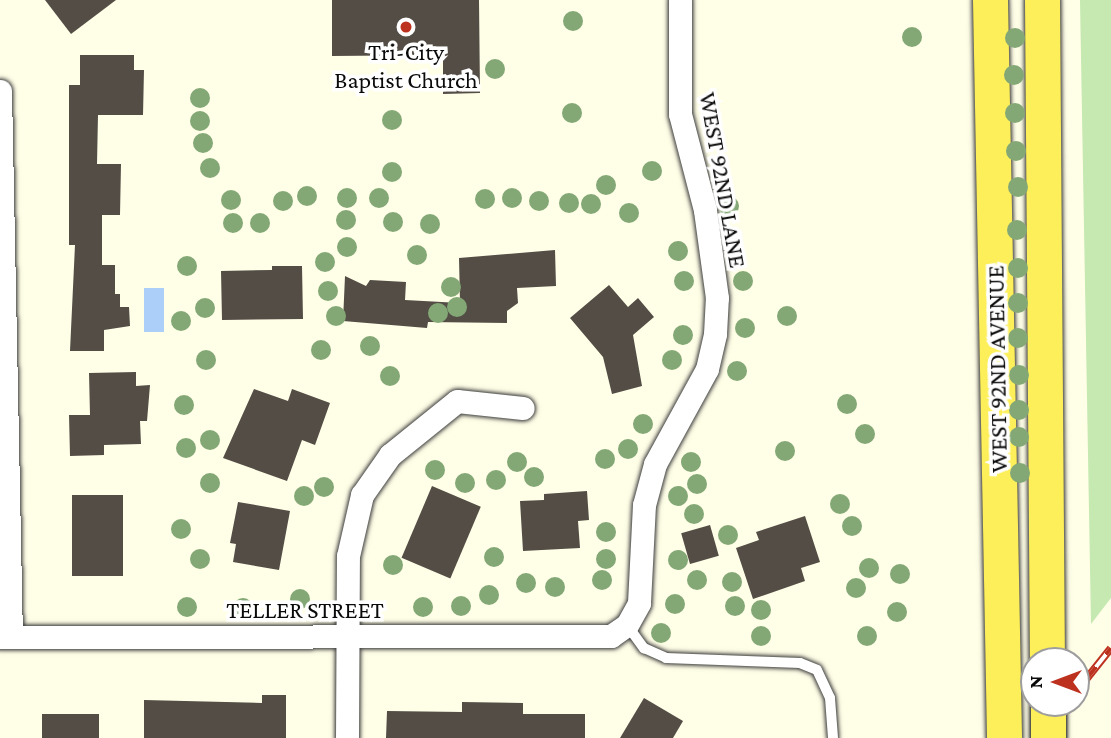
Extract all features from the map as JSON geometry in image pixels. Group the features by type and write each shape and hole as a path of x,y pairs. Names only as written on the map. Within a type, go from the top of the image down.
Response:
{"main road":[{"name":"WEST 92ND AVENUE","path":"990,0 1003,738"},
{"name":"WEST 92ND AVENUE","path":"1042,0 1047,647"},
{"path":"1048,717 1048,738"}],"street":[{"name":"WEST 92ND LANE","path":"619,631 639,603 644,505 655,464 707,369 715,334 717,298 705,210 680,114 680,0"},
{"path":"0,91 5,637"},
{"path":"346,738 348,556 362,495 390,455 457,401 523,408"},
{"name":"TELLER STREET","path":"5,637 347,636 619,631"}],"lane":[{"path":"619,631 644,648 666,658 800,663 817,670 830,698 833,738"}],"green space":[{"path":"1080,0 1111,0 1111,598 1091,624"}],"water":[{"path":"144,288 164,288 164,332 144,332"}],"building":[{"path":"45,0 116,0 71,34"},
{"name":"Tri-City Baptist Church","path":"332,0 479,0 480,93 443,94 443,55 332,56"},
{"path":"80,55 134,55 134,70 144,70 143,115 98,115 97,164 121,164 120,215 102,215 102,265 115,265 115,294 120,294 120,307 129,307 130,326 104,330 104,351 70,351 75,245 69,245 69,85 80,85"},
{"path":"555,250 556,286 517,288 518,303 507,311 507,323 428,322 427,328 343,321 345,276 366,286 370,280 406,282 405,300 460,303 459,258"},
{"path":"272,266 302,266 303,319 222,320 221,271 272,270"},
{"path":"609,285 628,307 638,298 654,317 633,335 642,386 612,394 603,357 570,318"},
{"path":"136,372 136,386 150,385 147,421 140,421 141,444 104,445 104,455 70,456 69,415 90,415 89,373"},
{"path":"254,389 288,401 292,389 330,403 315,445 302,440 287,481 223,458"},
{"path":"432,486 481,507 450,579 402,558"},
{"path":"587,491 589,520 578,521 580,548 523,551 520,501 544,500 544,494"},
{"path":"72,495 123,495 123,576 72,576"},
{"path":"238,502 290,511 279,570 233,562 236,544 230,543"},
{"path":"805,516 820,562 801,568 805,581 753,599 736,548 759,540 756,532"},
{"path":"710,525 719,556 690,564 681,533"},
{"path":"262,695 286,695 286,738 144,738 144,700 262,703"},
{"path":"644,698 683,721 673,738 620,738"},
{"path":"462,702 523,703 523,714 585,714 585,738 386,738 387,711 462,712"},
{"path":"42,714 99,714 99,738 42,738"}],"railway":[{"path":"1090,674 1111,648"},
{"path":"1039,738 1056,717"}],"place":[{"name":"Tri-City Baptist Church","path":"406,27"}]}
